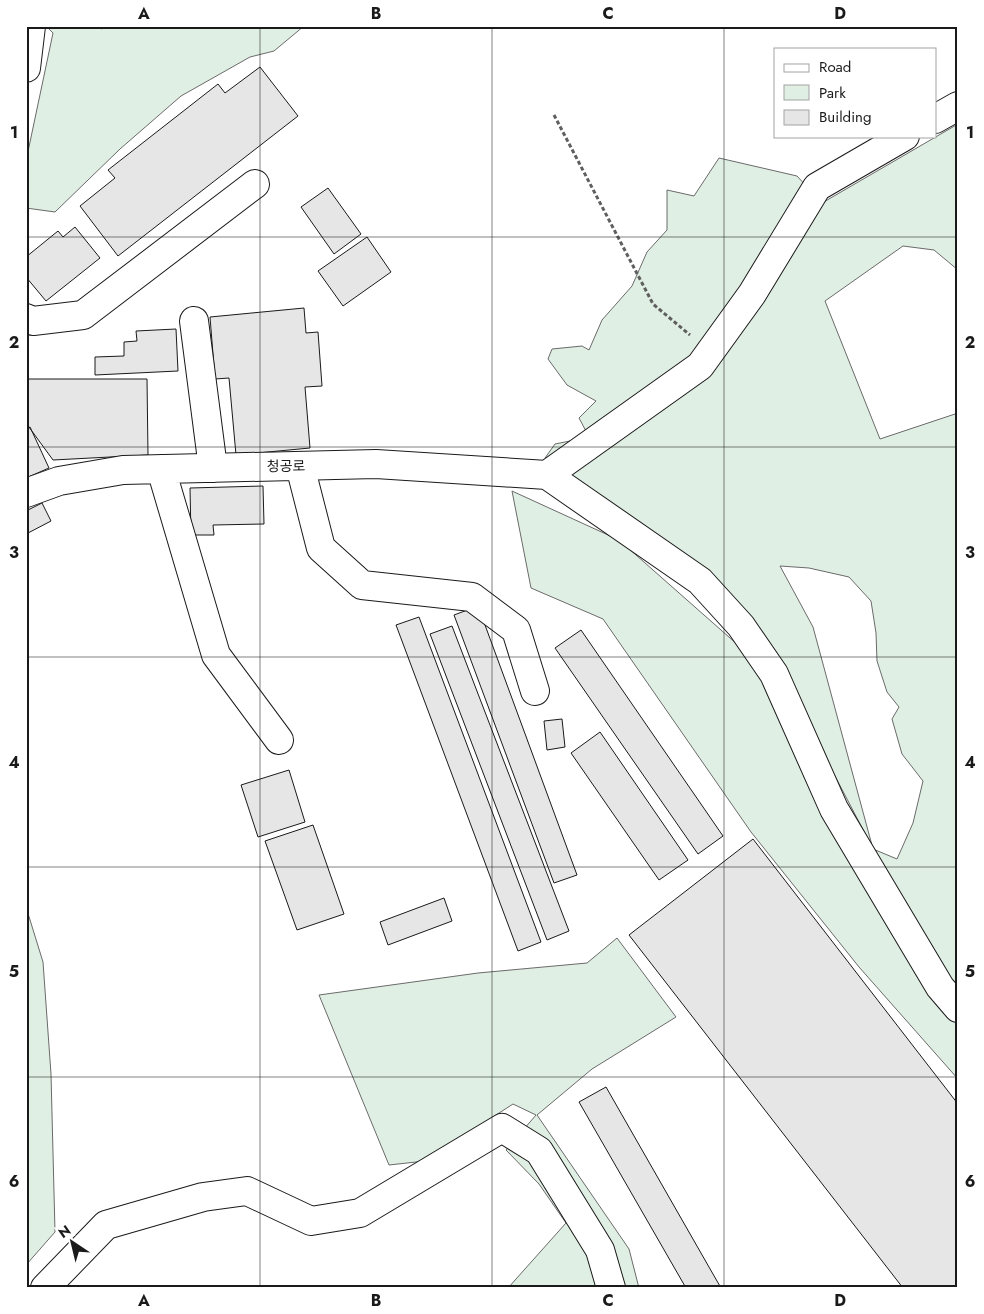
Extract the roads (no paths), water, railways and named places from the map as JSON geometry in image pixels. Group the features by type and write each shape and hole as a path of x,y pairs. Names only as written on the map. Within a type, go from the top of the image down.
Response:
{"street":[{"path":"26,68 31,26"},
{"path":"936,118 958,106"},
{"path":"902,138 817,187 752,294 700,366 547,475 700,582 741,626 774,674 834,809 940,987 958,1008"},
{"path":"26,318 33,321 84,315 255,184"},
{"path":"194,321 213,468"},
{"name":"청공로","path":"26,493 59,481 123,470 376,464 547,475"},
{"path":"300,466 321,548 362,585 472,597 516,630 536,691"},
{"path":"161,469 216,656 279,740"},
{"path":"45,1288 106,1225 202,1197 247,1191 311,1221 360,1213 502,1128 539,1151 600,1250 611,1288"}]}
